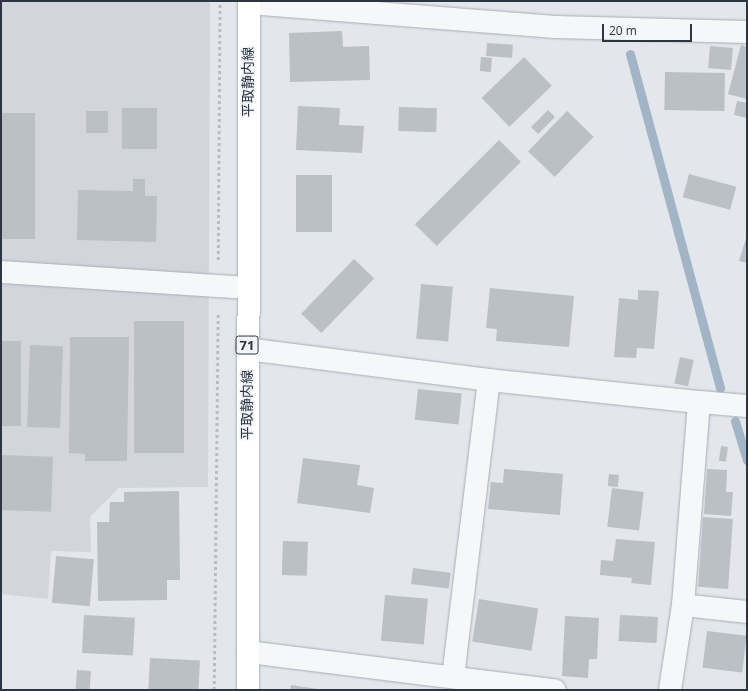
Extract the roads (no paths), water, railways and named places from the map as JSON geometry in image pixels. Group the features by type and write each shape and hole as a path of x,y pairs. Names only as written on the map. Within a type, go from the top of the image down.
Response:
{"main road":[{"name":"平取静内線","path":"248,2 248,690"}],"street":[{"path":"248,2 555,27 747,32"},
{"path":"1,272 248,288"},
{"path":"247,349 489,380 747,406"},
{"path":"453,677 489,380"},
{"path":"670,690 683,605 699,402"},
{"path":"683,605 747,612"},
{"path":"248,652 555,690"}],"waterway":[{"path":"630,54 720,388"},
{"path":"735,421 747,460"}]}
